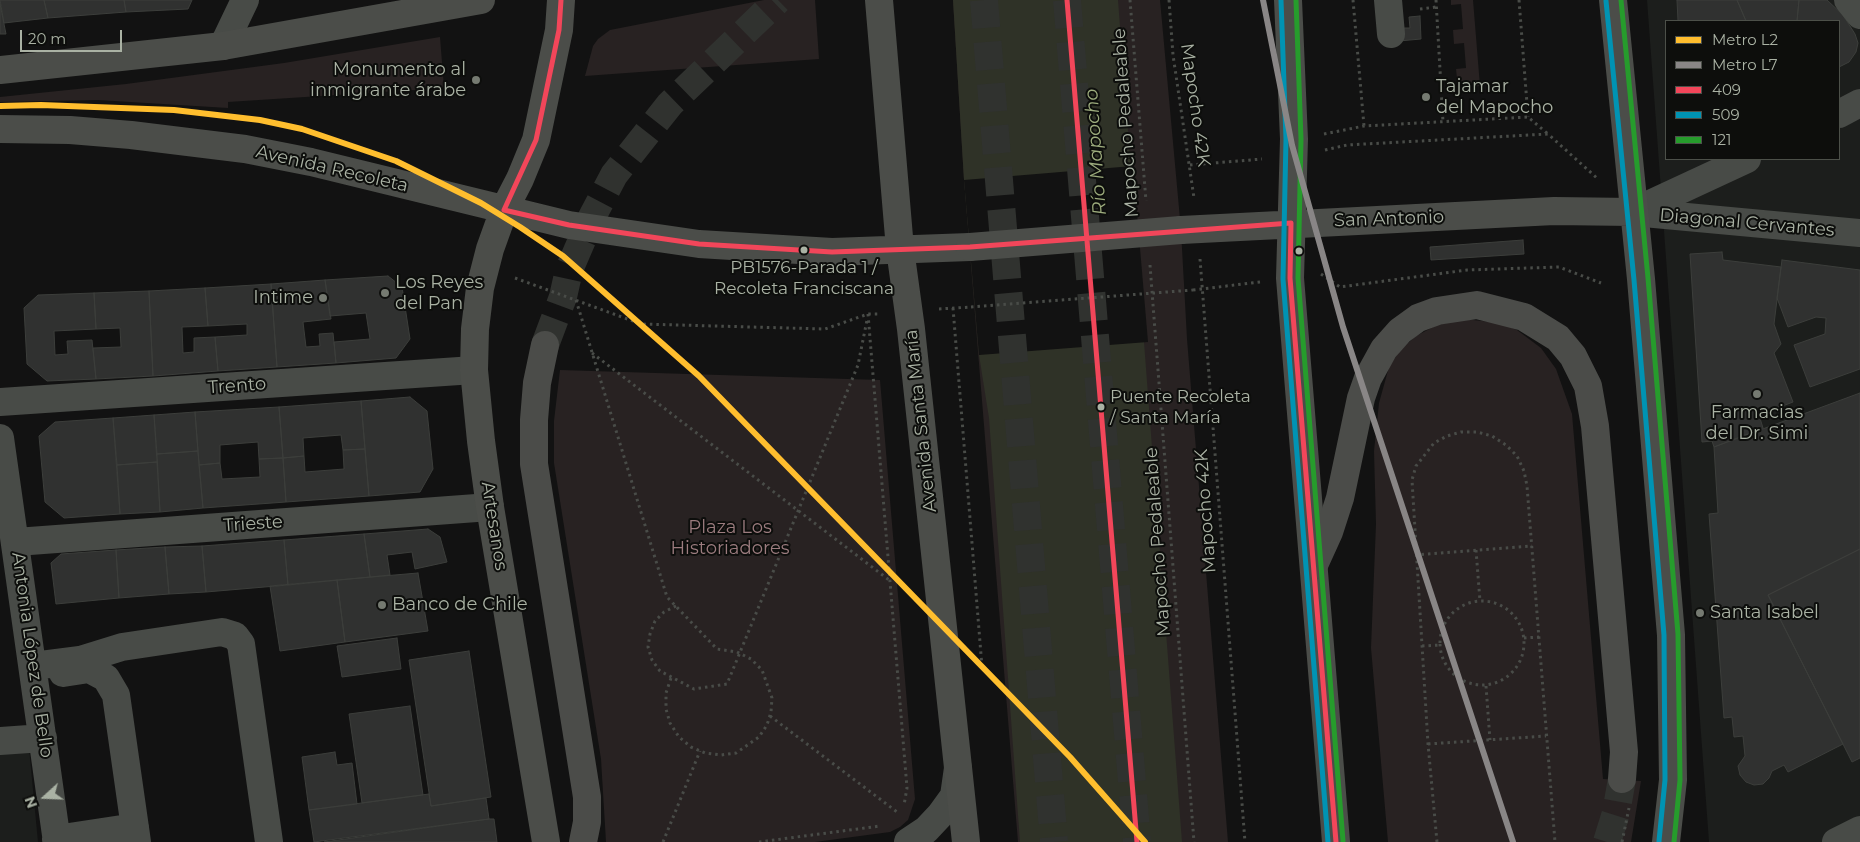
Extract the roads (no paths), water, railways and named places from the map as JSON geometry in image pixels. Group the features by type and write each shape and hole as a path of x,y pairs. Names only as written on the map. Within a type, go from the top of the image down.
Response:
{"highway":[{"path":"1314,565 1329,532 1340,498 1358,412 1368,378 1384,349 1400,331 1418,318 1437,311 1477,305 1493,307 1524,316 1558,338 1573,356 1588,386 1595,426 1626,789"},
{"path":"545,345 535,401 534,464 587,797 587,822 583,842"}],"main road":[{"path":"0,70 224,46 481,0"},
{"name":"Artesanos","path":"546,842 490,507 480,441 474,370 475,329 485,267 504,210 520,179 536,140 559,30 561,0"},
{"name":"Avenida Santa María","path":"879,0 900,249 909,312 966,842"},
{"path":"1288,0 1294,147 1290,278 1336,842"},
{"path":"1613,0 1642,288 1672,635 1673,780 1666,842"},
{"name":"Avenida Recoleta","path":"0,129 70,130 131,135 245,149 311,162 504,210 578,226 699,244 832,252 900,249"},
{"name":"San Antonio","path":"900,249 970,247 1189,229 1291,223 1597,210 1633,212"}],"street":[{"path":"224,46 245,0"},
{"path":"1388,0 1391,34"},
{"path":"1848,0 1860,15"},
{"path":"1840,113 1860,103"},
{"name":"San Antonio","path":"1633,212 1746,160"},
{"name":"Diagonal Cervantes","path":"1633,212 1860,233"},
{"name":"Trento","path":"0,402 474,370"},
{"name":"Antonia López de Bello","path":"0,438 57,841"},
{"name":"Trieste","path":"16,542 490,507"},
{"path":"34,672 89,669 106,666 122,647 222,632 235,636 240,644 269,842"},
{"path":"57,841 136,835 116,695 106,666"},
{"path":"0,741 43,738"},
{"path":"908,842 926,830 954,796 958,767"},
{"path":"1836,842 1860,830"}],"water":[{"name":"Río Mapocho","path":"953,0 1118,0 1182,842 1020,842 989,418 979,355 964,180"}],"tunnel":[{"path":"545,345 563,297 569,270 591,219 614,175 670,104 778,0"},
{"path":"984,0 1054,842"},
{"path":"1067,0 1137,842"},
{"path":"1607,842 1616,813 1622,779"}],"metro line":[{"name":"L7","path":"1263,0 1292,145 1343,327 1513,842"},
{"name":"L2","path":"0,106 41,105 174,110 260,120 302,129 396,161 481,203 520,227 563,256 699,376 1070,757 1145,842"}],"place":[{"name":"Monumento al inmigrante árabe","path":"476,80"},
{"name":"Tajamar del Mapocho","path":"1426,97"},
{"name":"PB1576-Parada 1 / Recoleta Franciscana","path":"804,250"},
{"name":"Los Reyes del Pan","path":"385,293"},
{"name":"Intime","path":"323,298"},
{"name":"Farmacias del Dr. Simi","path":"1757,394"},
{"name":"Puente Recoleta / Santa María","path":"1101,407"},
{"name":"Banco de Chile","path":"382,605"},
{"name":"Santa Isabel","path":"1700,613"}],"park label":[{"name":"Plaza Los Historiadores","path":"730,538"}]}
